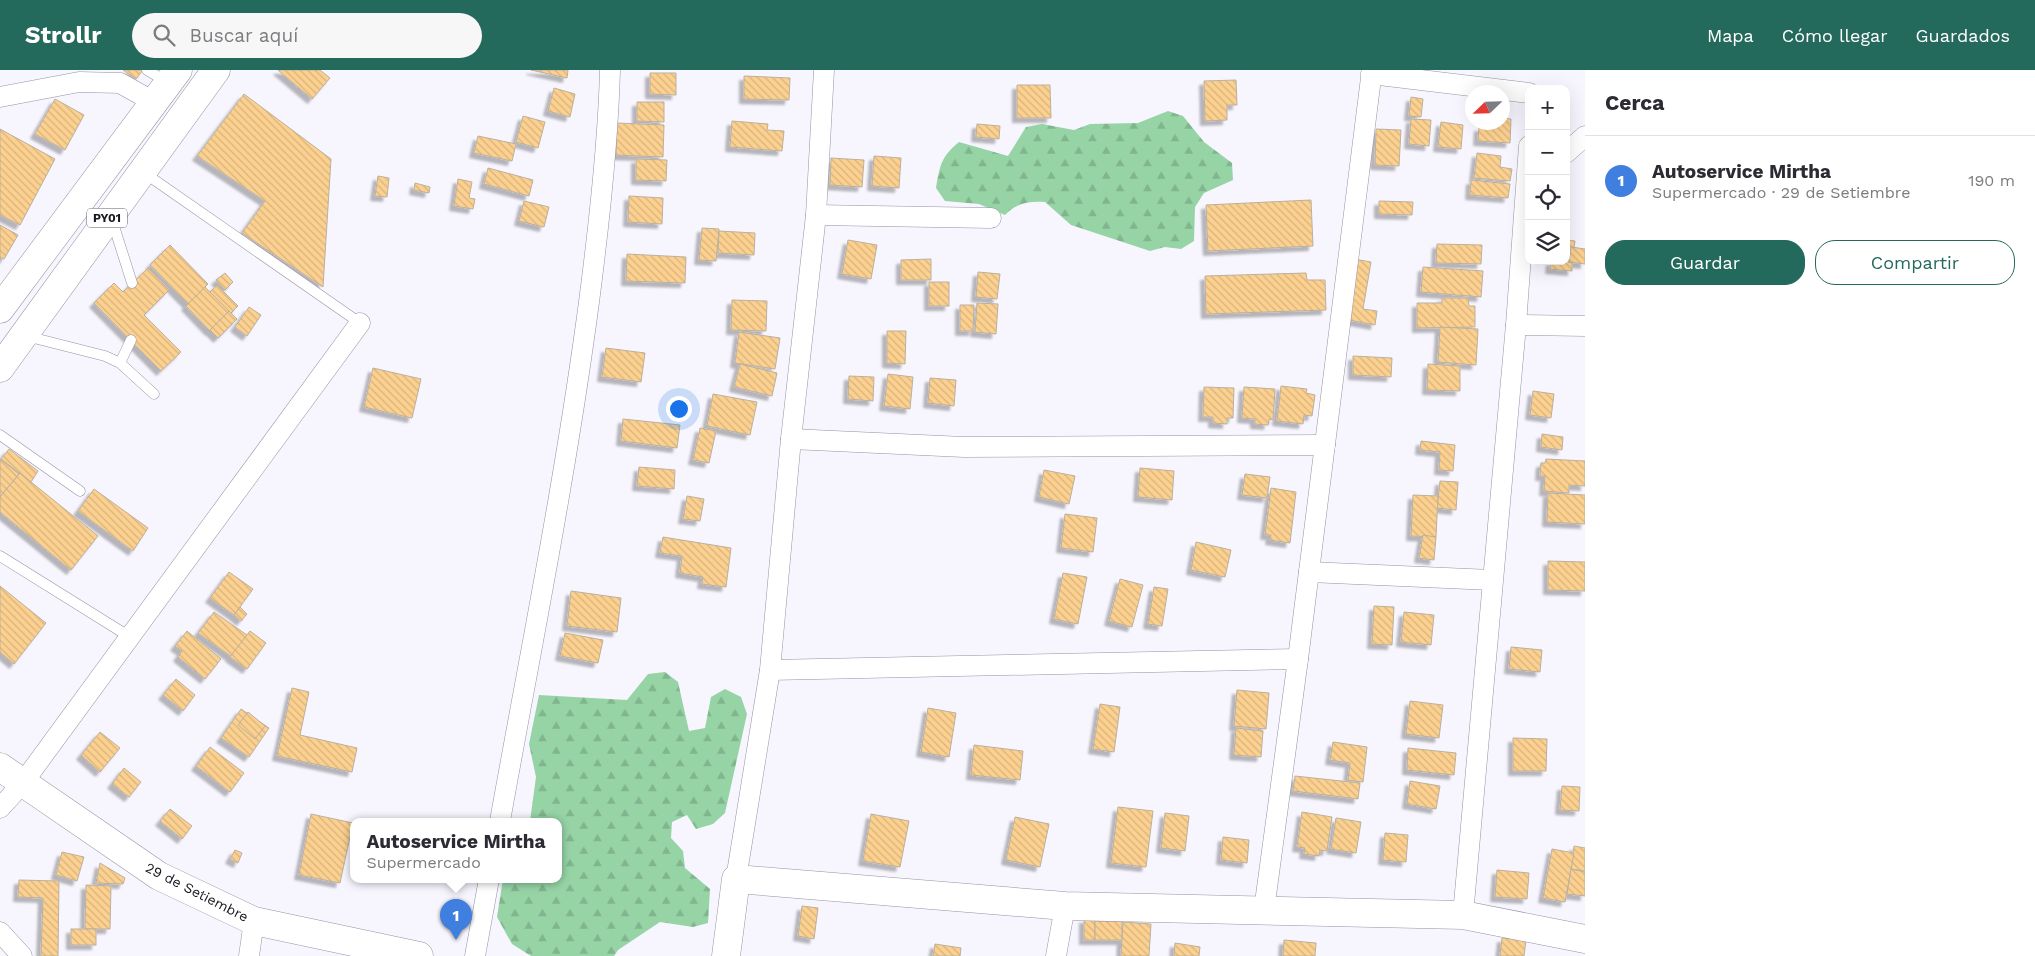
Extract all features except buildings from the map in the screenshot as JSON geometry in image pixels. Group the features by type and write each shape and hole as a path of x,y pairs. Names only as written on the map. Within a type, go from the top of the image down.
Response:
{"main road":[{"name":"PY01","path":"0,368 216,70"},
{"name":"PY01","path":"0,308 162,81"},
{"name":"29 de Setiembre","path":"0,767 22,784 159,876 254,921 420,956"},
{"path":"726,956 736,879 1065,906 1463,915 1585,939"}],"street":[{"path":"501,818 577,390 593,271 609,120 610,70"},
{"path":"736,879 770,670 791,439 816,215 824,70"},
{"path":"1264,910 1298,659 1371,72 1525,92"},
{"path":"0,97 79,82 162,81"},
{"path":"1570,149 1585,136"},
{"path":"1463,915 1516,325 1527,175"},
{"path":"816,215 991,218"},
{"path":"0,808 22,784 360,323"},
{"path":"1516,325 1585,326"},
{"path":"791,439 964,447 1325,445"},
{"path":"1309,572 1492,580"},
{"path":"770,670 1298,659"},
{"path":"475,956 488,883"},
{"path":"1056,956 1065,906"},
{"path":"249,956 254,921"},
{"path":"0,932 22,956"}],"lane":[{"path":"141,171 360,323"},
{"path":"110,214 132,283"},
{"path":"23,335 88,350 120,363 154,394"},
{"path":"120,363 131,340"},
{"path":"0,435 80,492"},
{"path":"0,556 130,637"}],"green space":[{"path":"1168,111 1183,116 1204,142 1232,163 1233,180 1204,193 1195,207 1194,241 1181,249 1165,247 1150,251 1071,225 1045,202 1023,204 1005,215 979,204 945,201 936,188 942,162 948,152 959,142 1008,156 1026,127 1042,124 1074,130 1090,124 1138,123"},
{"path":"665,672 678,682 689,731 705,728 711,697 725,689 741,697 747,714 725,813 713,824 696,829 687,815 672,822 671,838 683,851 685,868 710,889 708,923 693,927 660,922 618,950 614,956 531,956 512,944 497,917 502,883 562,883 562,818 530,818 536,777 529,744 539,695 627,700 648,674"}],"place":[{"name":"Autoservice Mirtha","path":"456,940"}]}
